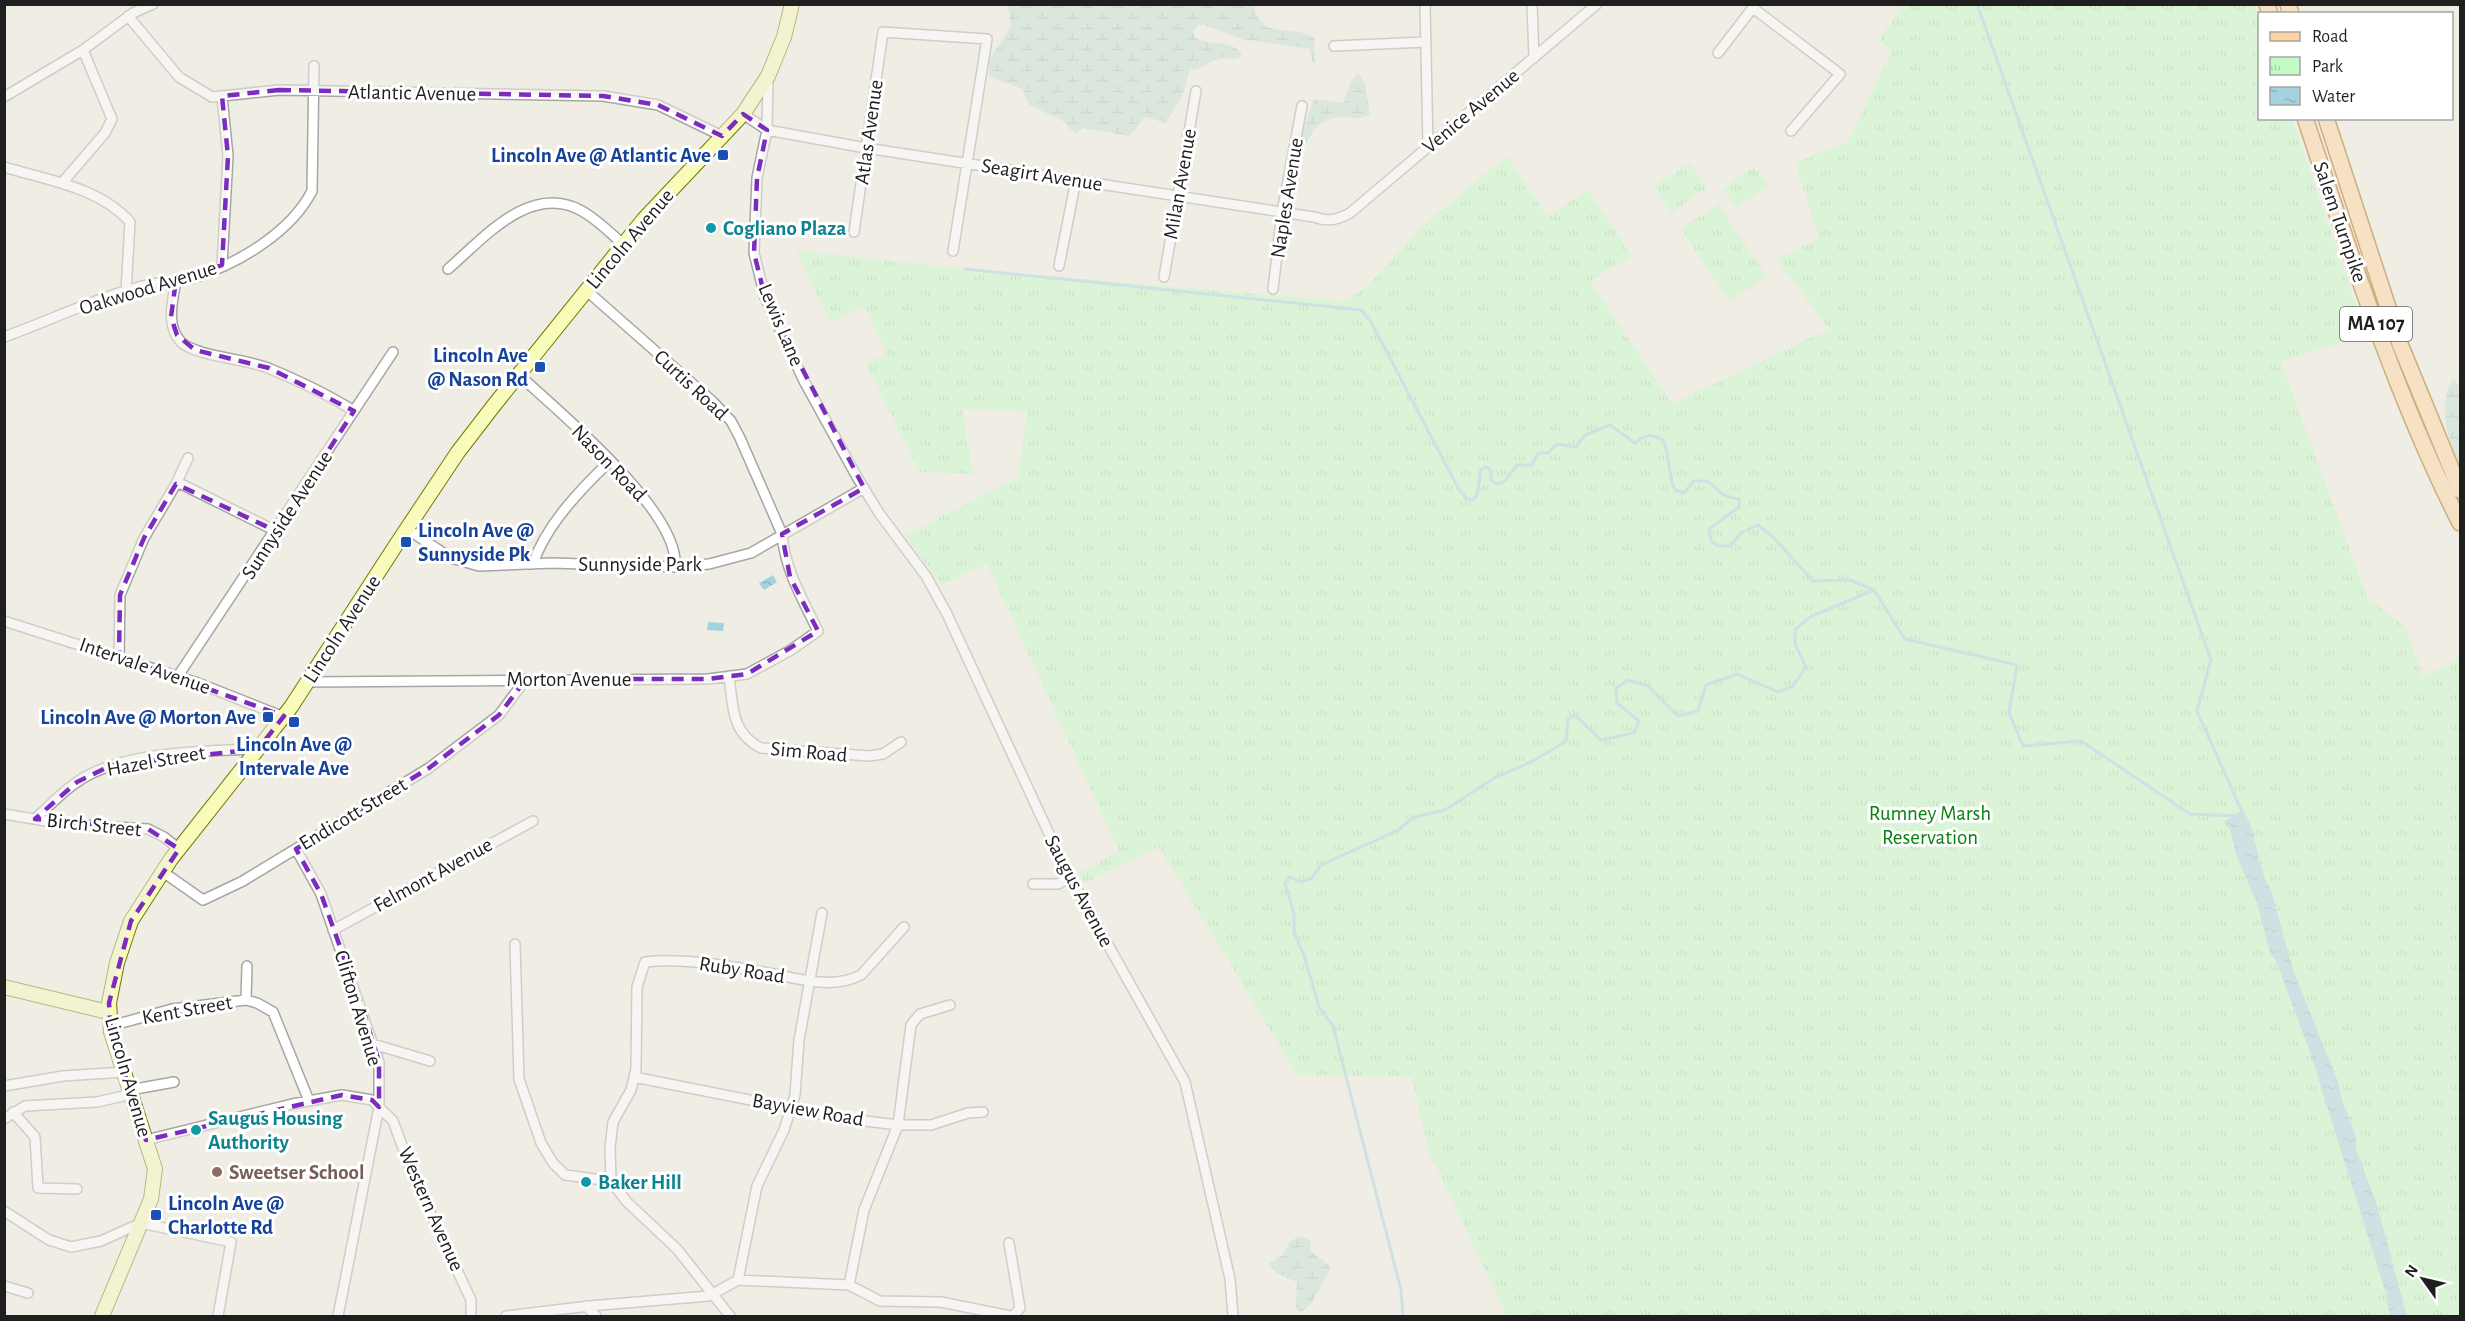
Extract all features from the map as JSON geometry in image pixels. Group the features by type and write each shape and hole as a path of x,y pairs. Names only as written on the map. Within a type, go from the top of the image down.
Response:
{"main road":[{"name":"Lincoln Avenue","path":"102,1317 151,1199 155,1168 124,1072 108,1012 117,963 131,921 178,849 284,717 458,452 586,290 675,185 743,114 768,76 784,37 792,4"},
{"name":"Salem Turnpike","path":"2306,120 2355,268 2397,381 2460,523"},
{"name":"Salem Turnpike","path":"2327,120 2400,344 2460,490"},
{"path":"4,987 108,1012"}],"street":[{"path":"4,97 83,50 128,16 153,4"},
{"path":"1425,4 1428,147"},
{"path":"1532,4 1534,58"},
{"name":"Venice Avenue","path":"1344,216 1598,4"},
{"path":"1718,53 1754,6 1840,74 1791,131"},
{"name":"Atlantic Avenue","path":"128,16 179,77 212,97 279,90 603,96 658,105 722,136"},
{"name":"Atlas Avenue","path":"854,232 884,33 987,39 967,163"},
{"path":"1334,46 1426,42"},
{"path":"62,183 105,133 112,118 83,50"},
{"name":"Oakwood Avenue","path":"4,338 146,285 195,277 253,249 280,229 306,202 312,191 314,66"},
{"name":"Lewis Lane","path":"768,76 767,130 757,178 754,244 765,297 804,381 864,488"},
{"name":"Milan Avenue","path":"1164,277 1196,91"},
{"path":"222,96 228,156 222,265"},
{"name":"Naples Avenue","path":"1273,289 1282,212 1302,106"},
{"name":"Seagirt Avenue","path":"743,114 767,130 866,148 1177,195 1326,221 1344,216"},
{"path":"953,250 967,163"},
{"path":"4,167 62,183 91,195 122,213 130,222 126,292"},
{"path":"1059,266 1076,180"},
{"path":"448,269 514,214 537,204 568,205 580,210 624,245"},
{"path":"176,280 171,317 182,342 195,350 231,357 269,369 330,396 354,411"},
{"name":"Curtis Road","path":"586,290 713,402 731,421 782,534 783,554 790,577 818,631"},
{"name":"Sunnyside Avenue","path":"178,676 393,352"},
{"name":"Nason Road","path":"518,374 609,461 647,501 670,537 677,556 675,567"},
{"path":"119,657 120,595 144,538 189,458"},
{"path":"532,564 539,546 561,516 609,461"},
{"path":"176,484 181,484 276,531"},
{"name":"Sunnyside Park","path":"406,529 451,558 479,566 532,564 675,567 721,563 751,553 864,488"},
{"name":"Saugus Avenue","path":"864,488 926,576 947,614 1070,877 1185,1082 1230,1279 1233,1317"},
{"name":"Intervale Avenue","path":"4,621 178,676 284,717"},
{"name":"Morton Avenue","path":"308,681 729,676 747,674 791,650 818,631"},
{"name":"Sim Road","path":"729,676 736,727 747,740 761,748 862,757 883,754 901,742"},
{"name":"Endicott Street","path":"163,872 203,900 243,881 429,768 499,715 526,680"},
{"name":"Hazel Street","path":"35,819 77,782 112,765 214,751 258,749"},
{"name":"Birch Street","path":"4,814 148,829 164,837 178,849"},
{"name":"Felmont Avenue","path":"333,930 533,820"},
{"name":"Clifton Avenue","path":"296,849 321,894 379,1062 379,1107 338,1317"},
{"path":"1033,884 1058,884 1070,877"},
{"path":"738,1280 757,1186 784,1130 795,1095 800,1040 822,913"},
{"name":"Ruby Road","path":"634,1077 637,987 645,962 672,959 775,974 811,983 852,979 861,975 904,927"},
{"path":"515,944 519,1078 541,1143 553,1164 565,1174 610,1181"},
{"path":"246,1000 247,966"},
{"name":"Kent Street","path":"111,1026 172,1009 246,1000 257,1002 273,1012 309,1101"},
{"path":"849,1285 864,1210 898,1125 913,1019 920,1014 950,1005"},
{"path":"373,1044 430,1061"},
{"path":"4,1086 63,1076 124,1072"},
{"path":"634,1077 631,1090 613,1122 609,1148 610,1181 627,1202 677,1249 730,1317"},
{"name":"Bayview Road","path":"634,1077 791,1108 898,1125 931,1125 968,1113 983,1112"},
{"path":"4,1119 25,1106 97,1101 174,1082"},
{"path":"146,1140 342,1095 372,1100 379,1107"},
{"name":"Western Avenue","path":"379,1107 393,1121 414,1178 471,1300 471,1317"},
{"path":"13,1112 35,1137 38,1188 77,1189"},
{"path":"4,1211 49,1240 71,1247 101,1241 141,1223 231,1242 218,1317"},
{"path":"506,1317 586,1306 712,1294 738,1280 849,1285 880,1301 941,1302 1013,1316 1020,1308 1009,1243"},
{"path":"4,1286 27,1293"},
{"path":"586,1306 596,1317"}],"highlighted area":[{"path":"279,90 603,96 658,105 722,136 743,114 767,130 757,178 754,253 765,297 864,488 782,534 790,577 818,631 747,674 708,679 526,679 499,715 429,768 296,849 321,894 365,1016 379,1062 379,1107 372,1100 342,1095 146,1140 111,1032 109,1003 131,921 179,849 148,829 35,819 77,782 112,765 258,749 284,716 119,657 120,595 144,538 176,484 276,531 354,411 269,368 195,350 177,335 171,317 176,280 222,265 228,156 222,96"}],"green space":[{"path":"1008,5 1254,5 1263,24 1270,28 1305,34 1314,38 1315,69 1309,49 1242,39 1204,25 1198,25 1193,32 1197,39 1229,45 1239,51 1242,56 1235,59 1215,60 1190,70 1183,94 1166,123 1145,117 1130,136 1083,128 1075,134 1063,121 1029,105 1022,89 989,76 989,60 1011,27"},
{"name":"Rumney Marsh Reservation","path":"1902,5 2254,5 2258,16 2258,120 2292,120 2366,334 2281,362 2367,597 2406,628 2423,677 2460,659 2460,1316 1507,1316 1428,1150 1412,1077 1297,1075 1159,847 1084,883 1078,873 1119,851 987,564 941,585 905,535 1018,477 1027,412 962,409 973,474 919,472 866,364 887,353 864,306 830,322 797,252 1343,301 1365,289 1419,229 1507,156 1547,216 1588,190 1632,256 1590,281 1672,404 1829,329 1776,259 1819,239 1795,163 1848,142 1892,50 1879,40"},
{"path":"1358,73 1364,81 1370,114 1357,118 1330,118 1314,131 1301,153 1298,151 1299,141 1314,99 1343,103 1351,81"},
{"path":"1690,163 1707,188 1671,213 1654,186"},
{"path":"1754,167 1768,186 1736,207 1722,189"},
{"path":"1718,204 1767,277 1729,302 1681,228"},
{"path":"2454,378 2460,388 2460,465 2448,434 2445,410 2445,398"},
{"path":"1301,1236 1310,1240 1311,1252 1329,1265 1330,1270 1311,1304 1301,1313 1296,1307 1297,1282 1276,1273 1269,1263 1283,1255 1290,1241"}],"water":[{"path":"773,575 777,582 764,590 759,583"},
{"path":"708,622 724,623 723,631 707,630"},
{"path":"2243,810 2250,823 2258,854 2259,869 2271,890 2293,970 2337,1079 2356,1137 2356,1149 2377,1205 2407,1316 2390,1316 2387,1297 2311,1055 2277,963 2270,952 2257,903 2237,857 2230,829 2224,822"}],"waterway":[{"path":"1977,4 2211,660 2197,711 2242,812"},
{"path":"965,269 1361,310 1370,320 1458,488 1466,498 1473,500 1477,495 1481,469 1487,467 1491,471 1491,480 1497,484 1505,481 1517,465 1532,465 1538,453 1548,453 1557,444 1576,447 1585,435 1610,425 1635,443 1648,436 1663,440 1675,490 1684,493 1694,481 1706,482 1712,484 1725,496 1739,499 1739,507 1709,529 1711,541 1718,546 1730,546 1741,533 1758,525 1772,536 1813,581 1850,580 1874,590"},
{"path":"1403,1316 1401,1290 1333,1026 1319,1007 1304,955 1294,933 1294,914 1285,883 1290,877 1301,882 1312,878 1321,865 1397,831 1414,817 1445,810 1496,777 1533,761 1566,741 1568,719 1575,715 1601,740 1634,733 1639,721 1617,703 1616,688 1628,680 1648,686 1678,716 1698,711 1706,685 1737,674 1778,692 1793,686 1806,667 1795,644 1795,630 1810,617 1874,590 1905,639 2017,665 2009,712 2023,746 2081,741 2190,814 2237,816"},
{"path":"2258,861 2263,877"}],"place":[{"name":"Lincoln Ave @ Atlantic Ave","path":"723,155"},
{"name":"Cogliano Plaza","path":"711,228"},
{"name":"Lincoln Ave @ Nason Rd","path":"540,367"},
{"name":"Lincoln Ave @ Sunnyside Pk","path":"406,542"},
{"name":"Lincoln Ave @ Morton Ave","path":"268,717"},
{"name":"Lincoln Ave @ Intervale Ave","path":"294,722"},
{"name":"Saugus Housing Authority","path":"196,1130"},
{"name":"Sweetser School","path":"217,1172"},
{"name":"Baker Hill","path":"586,1182"},
{"name":"Lincoln Ave @ Charlotte Rd","path":"156,1215"}]}
